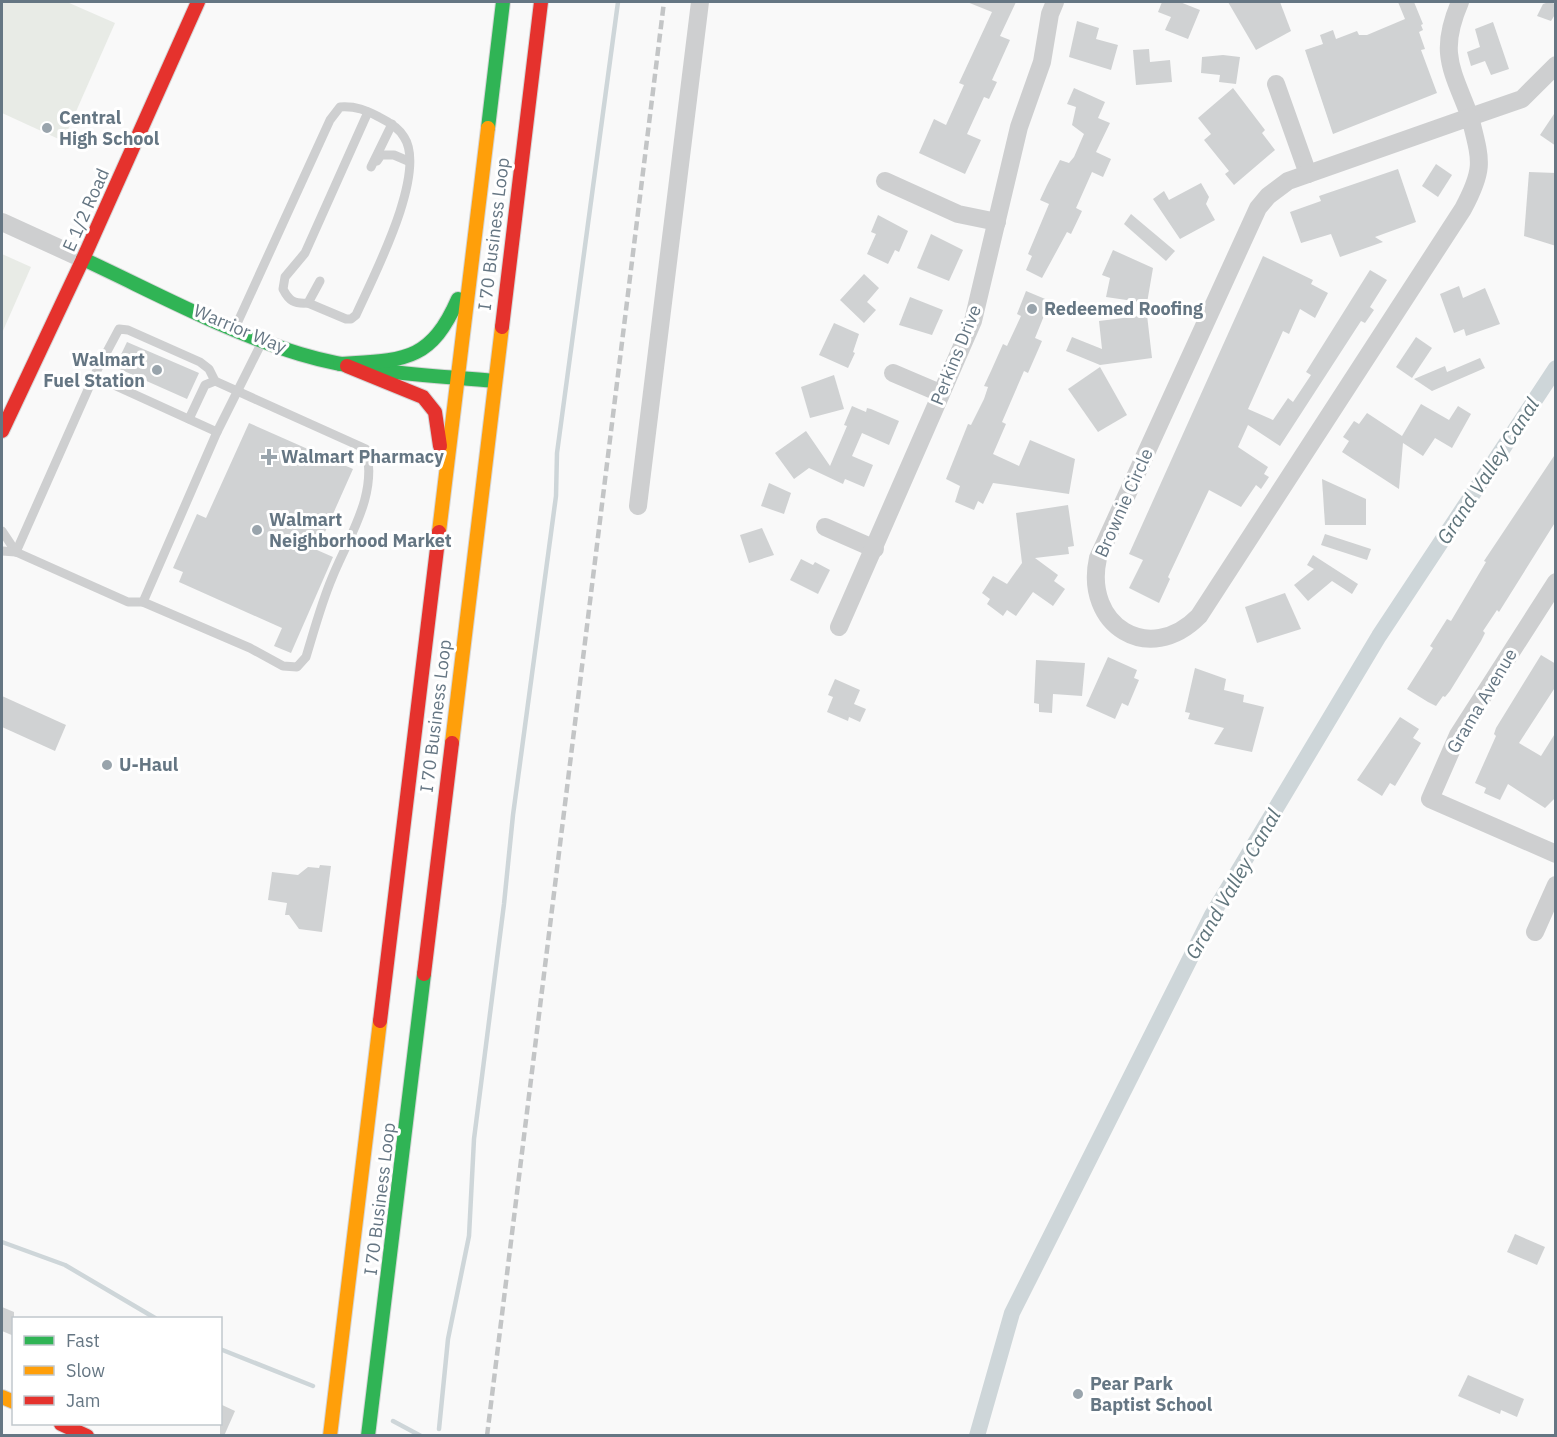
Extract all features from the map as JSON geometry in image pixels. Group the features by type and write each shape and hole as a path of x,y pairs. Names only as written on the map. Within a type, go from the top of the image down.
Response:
{"main road":[{"name":"E 1/2 Road","path":"2,431 83,259 198,2"},
{"name":"I 70 Business Loop","path":"330,1436 436,541 503,2"},
{"name":"I 70 Business Loop","path":"368,1436 541,2"},
{"path":"340,364 400,359 417,354 435,342 450,321 459,295 477,206"},
{"name":"Warrior Way","path":"83,259 263,341 340,364 494,381"},
{"path":"340,364 415,393 429,403 435,412 440,450 436,541"},
{"path":"63,1425 87,1436"}],"street":[{"path":"638,506 700,2"},
{"name":"Perkins Drive","path":"839,627 875,549 940,393 974,321 1019,127 1042,62 1050,14 1055,2"},
{"path":"1460,2 1448,36 1449,60 1470,117"},
{"name":"Brownie Circle","path":"1470,117 1480,158 1477,183 1473,192 1205,607 1185,630 1172,636 1151,639 1130,634 1118,627 1100,605 1095,582 1098,558 1254,215 1274,190 1288,181 1470,117 1522,99 1556,64"},
{"path":"1276,84 1308,174"},
{"path":"885,181 958,214 997,222"},
{"name":"Warrior Way","path":"2,222 83,259"},
{"path":"893,373 940,393"},
{"path":"825,527 875,549"},
{"name":"Grama Avenue","path":"1556,582 1458,735 1430,799 1556,854"},
{"path":"1535,932 1556,885"}],"lane":[{"path":"235,328 330,120 340,107 354,106 369,112 392,124 405,138 408,161 403,205 395,229 356,315 351,319 345,319 308,303 297,304 289,299 283,289 285,278 305,253 369,112"},
{"path":"392,124 371,167 381,155 394,155 408,161"},
{"path":"308,303 320,280"},
{"path":"2,551 16,552 128,602 143,602 250,648 283,666 297,667 306,657 331,580 367,498 370,465 366,448 215,381 209,369 200,362 128,330 119,329 94,376 16,552"},
{"path":"143,602 217,432 263,341"},
{"path":"94,376 217,432"},
{"path":"189,419 206,385 215,381"},
{"path":"2,531 16,552"}],"shaded area":[{"path":"2,2 67,2 115,23 63,141 2,113"},
{"path":"2,254 31,267 2,333"}],"building":[{"path":"967,2 1016,2 1000,36 1010,40 992,80 997,82 989,99 984,97 967,134 981,140 965,174 919,153 934,119 946,125 964,85 959,83 992,12"},
{"path":"1162,2 1180,2 1200,10 1188,39 1165,30 1171,17 1158,12"},
{"path":"1228,2 1280,2 1291,31 1256,50"},
{"path":"1398,2 1414,2 1423,24 1421,25 1423,30 1419,32 1425,49 1421,50 1437,93 1333,134 1305,50 1323,44 1320,35 1333,30 1336,39 1357,31 1359,35 1367,35 1405,19"},
{"path":"1549,2 1556,4 1556,13 1551,21 1537,16 1543,4"},
{"path":"1077,21 1099,28 1096,39 1118,45 1111,70 1069,57"},
{"path":"1493,22 1509,69 1491,75 1485,61 1471,66 1467,52 1480,47 1475,29"},
{"path":"1149,49 1150,62 1170,60 1172,82 1136,85 1133,50"},
{"path":"1223,55 1240,57 1236,84 1219,82 1220,75 1201,73 1202,57"},
{"path":"1074,88 1105,102 1098,118 1110,123 1096,152 1111,159 1103,177 1092,172 1076,208 1082,211 1071,234 1067,232 1042,278 1026,270 1032,256 1028,254 1049,204 1040,200 1047,185 1060,160 1069,163 1074,157 1084,134 1072,125 1076,107 1067,104"},
{"path":"1233,88 1265,130 1262,133 1275,150 1234,185 1225,174 1229,171 1204,140 1211,134 1198,118"},
{"path":"1556,111 1556,146 1540,135"},
{"path":"1436,164 1452,175 1438,197 1422,186"},
{"path":"1398,169 1416,222 1375,237 1383,242 1340,257 1331,234 1301,243 1290,212 1321,201 1319,196"},
{"path":"1529,172 1556,173 1556,246 1524,236"},
{"path":"1201,183 1209,197 1206,204 1215,220 1180,239 1153,199 1164,191 1169,200"},
{"path":"1131,214 1175,251 1166,261 1124,224"},
{"path":"878,215 908,231 899,252 895,250 888,264 867,254 876,234 871,232"},
{"path":"931,234 963,250 949,281 917,268"},
{"path":"1113,250 1153,268 1147,303 1106,297 1110,278 1102,275"},
{"path":"1263,256 1313,280 1311,284 1328,293 1315,318 1300,309 1289,334 1283,331 1248,409 1273,420 1288,398 1293,402 1311,375 1306,372 1370,270 1387,280 1370,307 1374,310 1365,323 1361,321 1280,446 1248,425 1238,447 1268,467 1264,474 1269,477 1261,489 1256,485 1241,507 1209,490 1168,577 1170,579 1159,603 1129,588 1143,560 1129,554"},
{"path":"864,274 879,288 867,302 876,310 864,323 840,300"},
{"path":"1459,286 1463,298 1485,288 1500,324 1466,336 1464,329 1454,333 1440,294"},
{"path":"1026,291 1050,301 1035,338 1042,341 1028,373 1024,371 1002,422 1006,424 993,454 1019,466 1030,440 1075,459 1069,494 993,483 983,504 978,501 974,510 955,502 960,486 946,479 968,424 971,425 984,399 988,387 984,386 1003,344 1007,346 1021,316 1017,314"},
{"path":"910,297 943,310 932,335 899,325"},
{"path":"1147,315 1152,358 1100,365 1066,351 1072,337 1102,349 1099,321"},
{"path":"834,323 859,334 853,352 855,353 848,368 819,355"},
{"path":"1416,337 1432,348 1412,378 1396,367"},
{"name":"Walmart Fuel Station","path":"127,342 199,373 187,399 115,367"},
{"path":"1480,358 1485,368 1432,391 1414,379 1445,366 1447,372"},
{"path":"1100,367 1127,415 1098,432 1068,389"},
{"path":"834,375 844,409 810,418 801,387"},
{"path":"1421,404 1449,420 1458,406 1471,414 1452,448 1435,438 1423,456 1403,443 1399,489 1342,452 1349,441 1343,437 1354,421 1359,424 1367,413 1402,436"},
{"path":"852,406 866,412 867,408 871,409 899,421 889,445 862,433 852,456 873,465 864,487 845,479 843,484 809,468 794,479 775,453 806,431 830,466 847,426 844,425"},
{"name":"Walmart Neighborhood Market","path":"249,423 353,469 317,550 333,557 291,653 274,646 282,628 179,582 183,572 173,568 197,514 206,518"},
{"path":"1556,453 1556,521 1499,612 1497,610 1483,631 1485,633 1481,641 1450,691 1436,706 1407,689 1433,648 1430,646 1447,619 1451,621 1486,562 1484,561"},
{"path":"1322,479 1366,499 1366,525 1325,525"},
{"path":"769,483 791,493 784,514 761,506"},
{"path":"1068,505 1074,546 1068,547 1069,554 1035,558 1058,575 1054,581 1065,589 1053,606 1033,592 1016,616 1007,610 1003,616 987,604 990,599 982,593 993,576 1007,584 1022,563 1016,513"},
{"path":"762,528 774,555 749,563 740,535"},
{"path":"1325,534 1371,549 1367,560 1321,545"},
{"path":"1313,555 1358,584 1352,594 1332,581 1308,601 1294,585 1314,569 1307,565"},
{"path":"801,559 813,565 815,562 830,570 818,594 790,580"},
{"path":"1285,593 1301,629 1257,643 1245,607"},
{"path":"1541,655 1556,664 1556,686 1519,743 1541,756 1556,732 1556,797 1545,808 1508,784 1500,800 1484,793 1486,788 1475,783 1496,736 1494,734 1496,728"},
{"path":"1108,657 1137,670 1134,678 1139,680 1128,706 1122,703 1115,719 1086,706"},
{"path":"1036,660 1085,663 1082,696 1053,694 1052,713 1039,712 1039,704 1034,703"},
{"path":"1195,668 1226,679 1224,690 1244,695 1243,702 1264,707 1252,752 1214,744 1224,728 1188,719 1190,713 1185,712"},
{"path":"835,679 860,690 854,704 866,709 860,722 849,717 848,721 827,712 833,697 828,695"},
{"path":"2,696 66,725 55,751 2,727"},
{"path":"1400,717 1419,729 1413,738 1421,743 1395,786 1390,783 1382,796 1357,780"},
{"path":"320,865 331,866 322,932 299,929 289,915 285,915 287,903 268,900 272,872 298,875 308,867 319,868"},
{"path":"1515,1234 1545,1247 1537,1265 1507,1252"},
{"path":"2,1307 14,1312 14,1317 12,1317 12,1335 2,1331"},
{"path":"1468,1375 1524,1399 1517,1417 1501,1410 1500,1414 1458,1396"},
{"path":"222,1405 235,1411 224,1436 220,1436"}],"waterway":[{"path":"439,1429 448,1339 469,1236 474,1139 513,815 556,496 557,453 618,2"},
{"name":"Grand Valley Canal","path":"977,1436 1012,1313 1212,915 1379,636 1556,368"},
{"path":"2,1242 65,1265 153,1317"},
{"path":"222,1350 313,1386"},
{"path":"393,1421 421,1436"}],"railway":[{"path":"487,1436 664,2"}],"traffic: fast":[{"path":"488,128 503,2"},
{"path":"83,259 217,323 300,354 372,369 494,381"},
{"path":"340,364 398,359 425,347 437,336 458,299"},
{"path":"368,1436 424,974"}],"traffic: slow":[{"path":"439,532 488,128"},
{"path":"452,743 502,327"},
{"path":"330,1436 380,1021"},
{"path":"2,1397 12,1401"}],"traffic: jam":[{"path":"2,431 83,259 198,2"},
{"path":"502,327 541,2"},
{"path":"347,366 423,397 435,412 440,446"},
{"path":"380,1021 439,532"},
{"path":"424,974 452,743"},
{"path":"63,1425 87,1436"}],"place":[{"name":"Central High School","path":"47,128"},
{"name":"Redeemed Roofing","path":"1032,309"},
{"name":"Walmart Fuel Station","path":"157,370"},
{"name":"Walmart Pharmacy","path":"269,457"},
{"name":"Walmart Neighborhood Market","path":"257,530"},
{"name":"U-Haul","path":"107,765"},
{"name":"Pear Park Baptist School","path":"1078,1394"}]}
